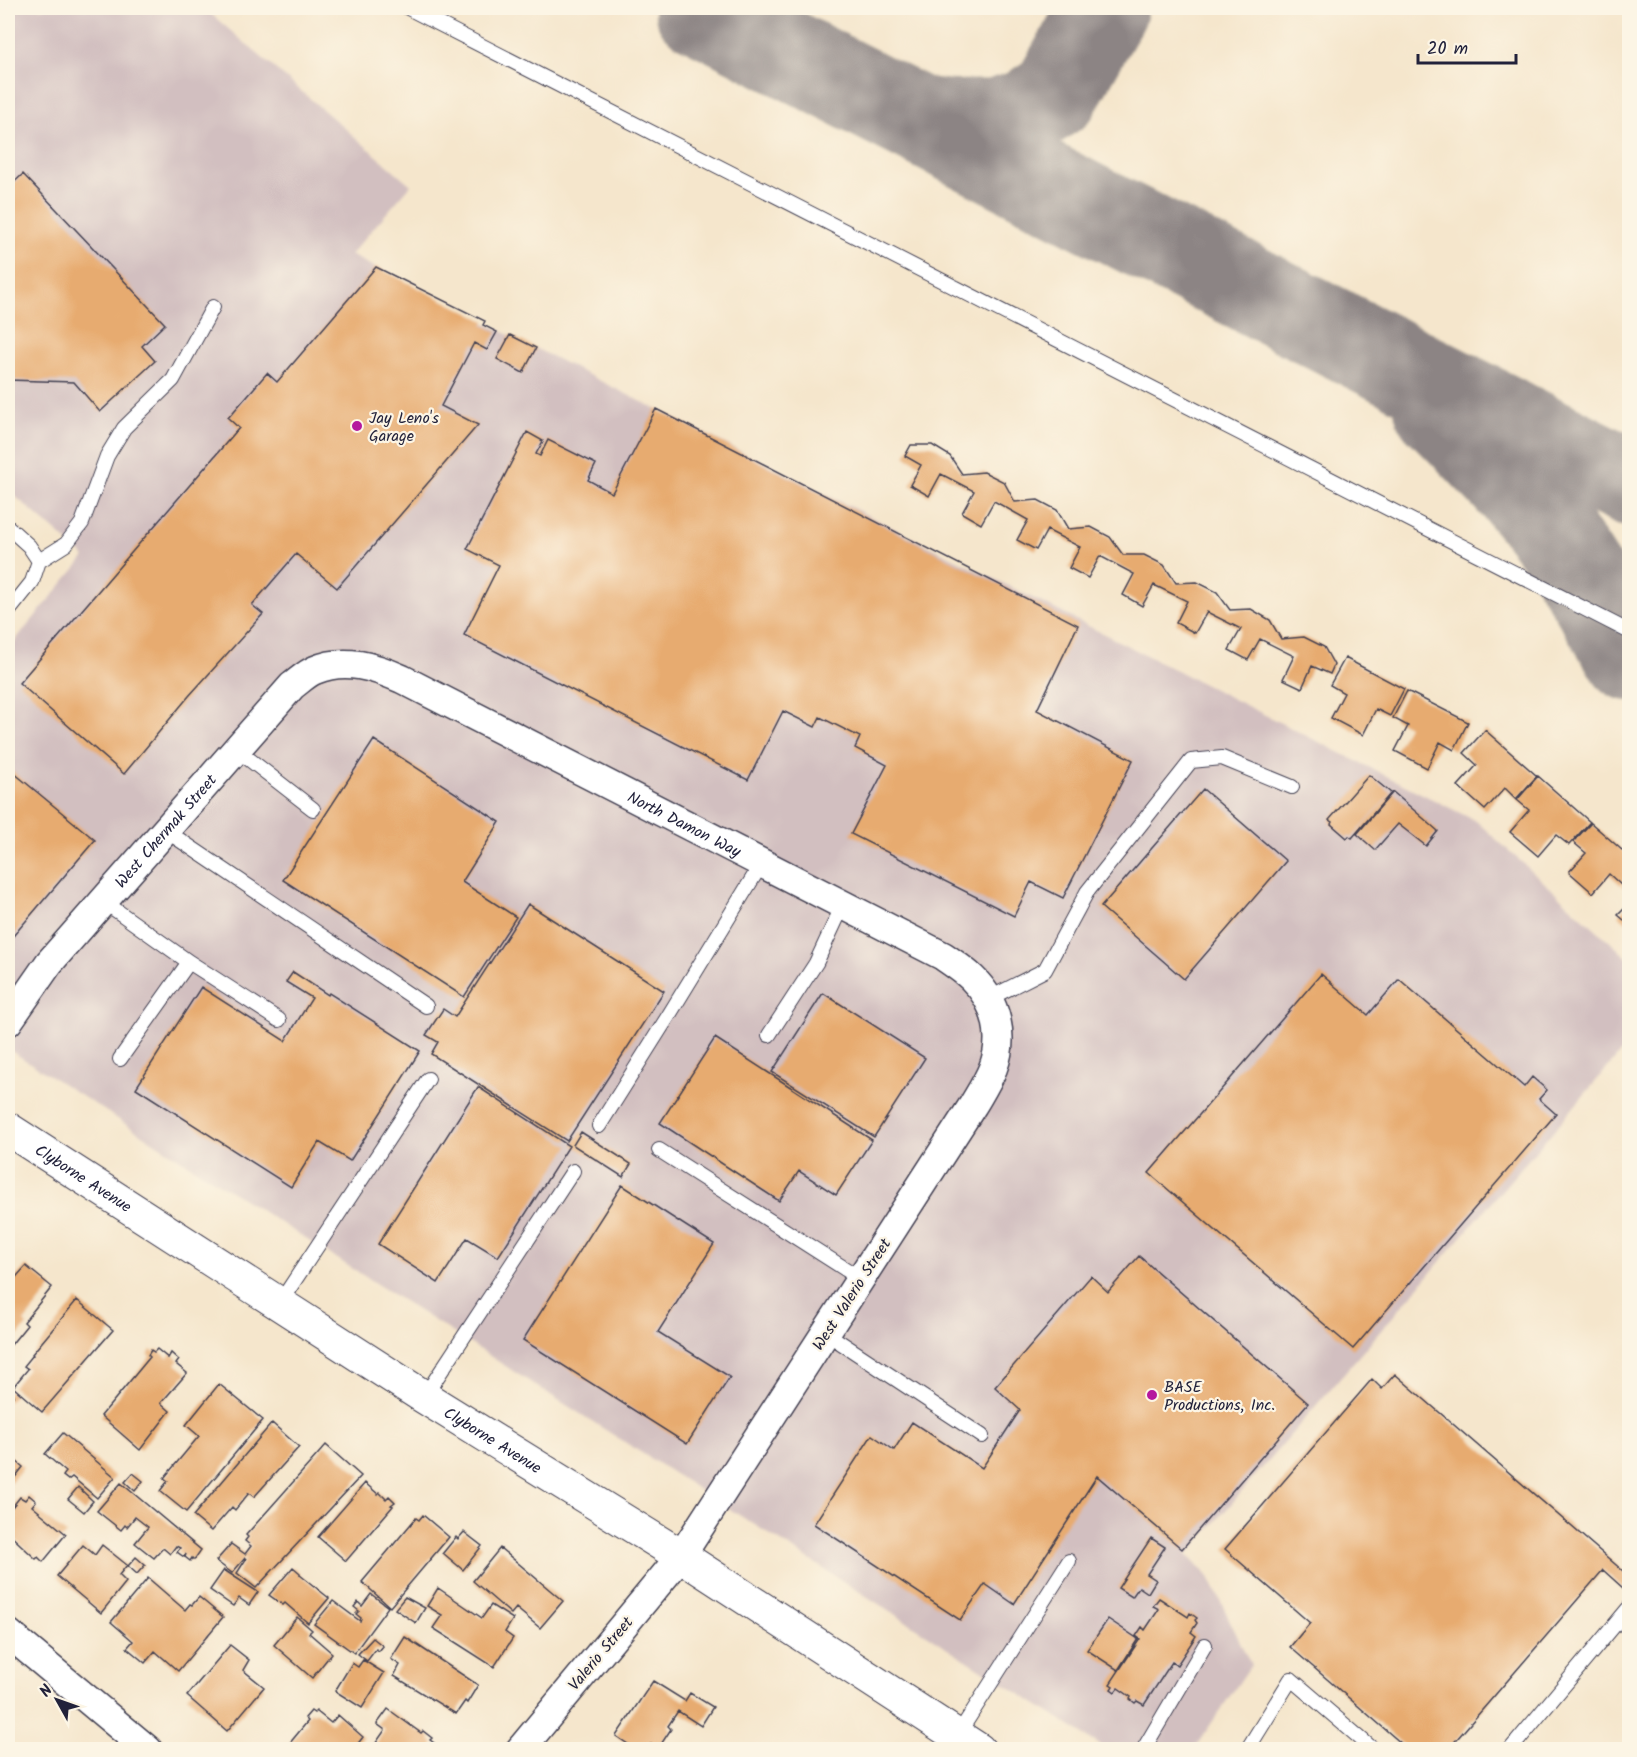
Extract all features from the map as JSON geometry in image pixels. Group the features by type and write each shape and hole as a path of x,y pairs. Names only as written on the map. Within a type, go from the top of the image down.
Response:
{"main road":[{"name":"Clyborne Avenue","path":"8,1129 424,1397 681,1556 968,1743"}],"street":[{"name":"West Chermak Street","path":"8,1022 49,963 292,686 315,670 342,664"},
{"name":"North Damon Way","path":"342,664 362,665 402,679 943,956 973,979 993,1012"},
{"name":"West Valerio Street","path":"681,1556 973,1105 993,1068 999,1046 993,1012"},
{"name":"Valerio Street","path":"520,1749 681,1556"},
{"path":"8,1633 148,1749"}],"lane":[{"path":"408,8 1629,632"},
{"path":"8,612 32,582 39,561 66,544 82,523 106,456 124,428 173,380 213,307"},
{"path":"8,527 30,546 39,561"},
{"path":"236,749 313,809"},
{"path":"993,1012 1045,970 1087,892 1191,761 1222,758 1292,787"},
{"path":"165,830 426,1006"},
{"path":"599,1126 762,863"},
{"path":"103,901 189,962 279,1020"},
{"path":"769,1035 816,963 843,905"},
{"path":"120,1059 189,962"},
{"path":"279,1304 429,1079"},
{"path":"659,1150 861,1279"},
{"path":"424,1397 573,1171"},
{"path":"826,1333 982,1436"},
{"path":"968,1743 1069,1561"},
{"path":"1510,1749 1628,1609"},
{"path":"1143,1749 1205,1645"},
{"path":"1247,1749 1291,1678 1374,1749"}],"shaded area":[{"path":"13,8 204,8 411,185 350,255 1476,821 1629,959 1629,1043 1187,1555 1209,1577 1251,1665 1194,1749 1106,1749 8,1049 8,649 85,557 8,490 8,14"}],"building":[{"path":"23,174 165,324 142,346 155,361 100,412 74,382 8,380 8,188"},
{"path":"376,267 485,321 483,325 497,332 487,350 474,343 441,406 478,425 337,588 296,554 252,605 263,614 189,696 124,774 19,683 239,428 228,418 267,373 277,382"},
{"path":"510,335 536,348 523,373 497,359"},
{"path":"656,409 1078,625 1037,710 1133,760 1063,898 1031,882 1014,916 851,834 887,765 855,748 860,737 820,717 815,727 783,711 748,780 464,635 499,565 467,549 527,432 543,441 536,454 540,456 548,440 596,464 588,480 612,493"},
{"path":"911,445 932,445 950,456 962,474 984,472 1004,482 1015,502 1038,500 1057,510 1068,529 1091,527 1110,537 1123,555 1144,555 1164,565 1176,583 1197,582 1217,592 1230,610 1251,609 1270,620 1281,639 1304,637 1324,647 1334,665 1330,674 1312,666 1302,688 1283,679 1294,656 1260,639 1248,660 1229,650 1241,629 1207,612 1195,633 1176,623 1187,601 1154,585 1142,606 1123,595 1134,574 1100,556 1088,578 1069,568 1080,547 1047,530 1036,550 1017,540 1028,520 994,501 981,524 962,513 974,491 941,474 929,496 910,485 921,465 905,456"},
{"path":"1345,658 1404,689 1390,716 1376,709 1363,735 1331,718 1344,693 1330,685"},
{"path":"1407,691 1468,722 1454,750 1440,742 1427,768 1395,751 1408,726 1393,718"},
{"path":"1485,730 1537,776 1516,799 1505,788 1485,810 1458,786 1477,765 1464,753"},
{"path":"374,740 500,822 462,882 516,917 464,997 283,880"},
{"path":"8,768 95,840 8,942"},
{"path":"1369,775 1391,793 1352,838 1349,836 1347,838 1329,820"},
{"path":"1538,776 1590,822 1569,845 1556,835 1538,856 1510,832 1529,810 1517,800"},
{"path":"1203,789 1286,861 1184,979 1101,907"},
{"path":"1393,792 1438,831 1426,846 1398,824 1375,850 1357,834"},
{"path":"1591,823 1630,857 1630,875 1621,885 1609,874 1593,893 1569,872 1586,853 1573,842"},
{"path":"1630,878 1630,892 1622,886"},
{"path":"1630,903 1630,925 1618,915"},
{"path":"528,904 664,991 567,1141 431,1054 438,1042 426,1035 443,1009 455,1017"},
{"path":"293,972 420,1051 350,1161 319,1142 291,1187 136,1088 201,987 285,1041 312,998 286,982"},
{"path":"1321,974 1368,1015 1399,979 1524,1087 1532,1077 1547,1090 1539,1099 1556,1114 1353,1349 1149,1173"},
{"path":"823,993 925,1058 874,1137 772,1072"},
{"path":"715,1038 872,1140 836,1195 799,1171 779,1201 660,1123"},
{"path":"478,1087 569,1146 498,1257 467,1238 438,1283 378,1244"},
{"path":"581,1132 631,1164 623,1177 573,1145"},
{"path":"622,1185 714,1244 658,1332 730,1377 687,1444 523,1340"},
{"path":"1139,1256 1308,1403 1182,1549 1097,1476 1014,1604 985,1584 960,1620 814,1524 872,1435 894,1450 912,1422 982,1468 1020,1410 995,1387 1091,1276 1108,1292"},
{"path":"26,1266 52,1287 24,1322 27,1325 10,1346 8,1345 8,1286"},
{"path":"77,1300 113,1330 42,1412 13,1387 28,1369 24,1366 32,1354"},
{"path":"157,1349 168,1358 171,1353 179,1360 176,1364 187,1373 161,1403 170,1411 140,1450 101,1416 150,1357 148,1355 151,1350 154,1352"},
{"path":"1395,1374 1630,1577 1630,1582 1623,1588 1603,1570 1451,1746 1456,1750 1409,1750 1290,1647 1310,1623 1225,1549 1372,1379 1382,1389"},
{"path":"219,1384 263,1420 186,1512 160,1491 168,1481 164,1478 199,1436 186,1425"},
{"path":"8,1390 14,1395 8,1402"},
{"path":"272,1423 299,1447 254,1497 249,1493 235,1510 232,1507 211,1531 193,1516"},
{"path":"63,1433 115,1477 97,1498 72,1477 68,1480 63,1476 66,1472 45,1454"},
{"path":"326,1445 361,1476 256,1588 237,1573 245,1558 232,1573 216,1561 231,1544 245,1554 251,1546 245,1541 248,1537 246,1535"},
{"path":"8,1454 23,1467 8,1486"},
{"path":"133,1473 143,1481 135,1491 125,1482"},
{"path":"121,1483 201,1550 194,1560 192,1558 190,1561 185,1557 186,1554 184,1557 177,1552 180,1548 176,1546 170,1554 163,1548 154,1558 135,1543 148,1527 135,1517 127,1527 125,1525 121,1530 97,1511"},
{"path":"365,1483 378,1494 379,1492 386,1499 389,1496 395,1502 346,1561 318,1537"},
{"path":"78,1487 93,1501 84,1512 68,1499"},
{"path":"29,1495 36,1501 32,1506 66,1534 43,1562 38,1557 36,1559 8,1533 8,1512 20,1497 25,1500"},
{"path":"423,1515 449,1537 390,1607 362,1582 416,1518 419,1520"},
{"path":"464,1532 482,1546 463,1570 443,1553 456,1537 458,1539"},
{"path":"1151,1538 1165,1547 1147,1574 1156,1580 1148,1593 1139,1587 1132,1597 1118,1588"},
{"path":"83,1545 95,1555 102,1545 127,1565 119,1575 126,1582 101,1613 57,1576"},
{"path":"500,1548 563,1601 540,1628 516,1608 511,1614 473,1581"},
{"path":"136,1557 145,1565 137,1574 128,1566"},
{"path":"293,1567 329,1598 308,1623 285,1603 283,1605 269,1595"},
{"path":"224,1570 258,1592 249,1605 239,1598 233,1606 210,1590"},
{"path":"148,1578 185,1610 199,1597 223,1617 178,1671 155,1651 145,1663 127,1648 133,1641 111,1622"},
{"path":"438,1588 482,1618 491,1605 513,1619 505,1632 513,1638 494,1667 433,1628 442,1615 427,1606"},
{"path":"371,1594 388,1607 354,1653 314,1624 333,1601 360,1621 361,1618 356,1614 359,1611 354,1607 358,1602 362,1606"},
{"path":"405,1597 425,1608 416,1623 395,1609"},
{"path":"1159,1598 1188,1617 1190,1613 1197,1618 1195,1620 1197,1623 1191,1632 1196,1636 1177,1665 1172,1662 1144,1705 1137,1701 1135,1703 1130,1699 1131,1697 1118,1688 1115,1692 1111,1689 1113,1686 1110,1684 1140,1639 1136,1636 1142,1627 1145,1630 1159,1609 1153,1606"},
{"path":"297,1617 312,1630 309,1633 332,1653 312,1678 274,1645"},
{"path":"1108,1619 1138,1639 1118,1670 1087,1650"},
{"path":"405,1637 478,1685 467,1703 465,1701 456,1714 394,1676 400,1665 391,1659"},
{"path":"373,1638 383,1646 379,1651 376,1649 367,1661 358,1654"},
{"path":"230,1645 249,1660 243,1670 264,1687 227,1731 187,1696"},
{"path":"363,1660 384,1673 362,1708 335,1691 352,1663 358,1667"},
{"path":"653,1681 685,1701 690,1693 713,1707 701,1726 678,1711 668,1726 671,1729 658,1749 651,1744 648,1750 637,1750 616,1736"},
{"path":"388,1709 421,1733 423,1731 432,1738 430,1740 434,1743 429,1750 371,1750 385,1730 377,1724"},
{"path":"311,1711 314,1713 316,1711 331,1723 338,1715 363,1737 353,1750 284,1750 308,1721 305,1718"}],"taxiway":[{"path":"698,8 1630,483"},
{"path":"920,120 950,124 996,123 1028,112 1056,93 1104,8"},
{"path":"1438,408 1497,468 1539,516 1572,563 1630,657"}],"place":[{"name":"Jay Leno's Garage","path":"357,426"},
{"name":"BASE Productions, Inc.","path":"1152,1395"}]}
